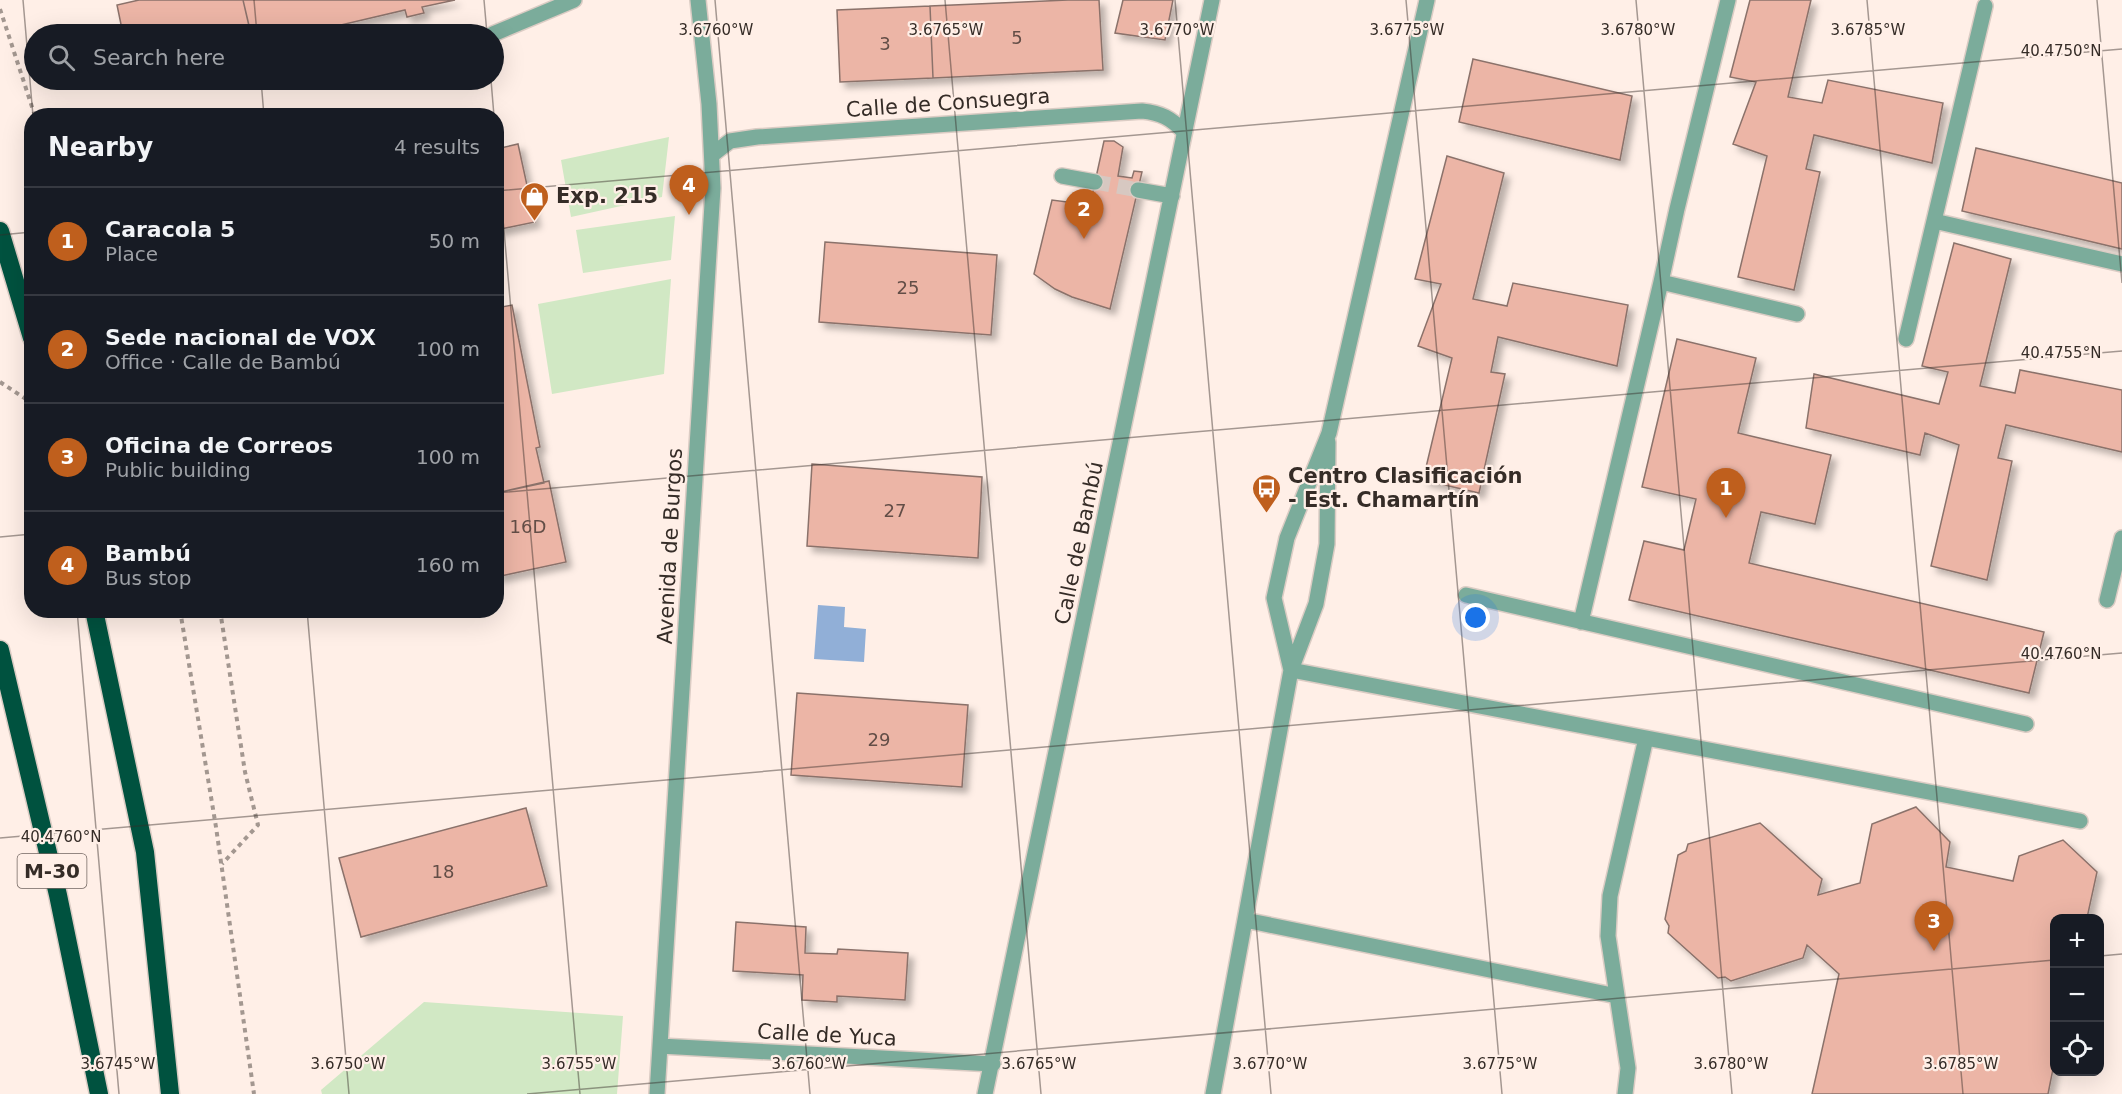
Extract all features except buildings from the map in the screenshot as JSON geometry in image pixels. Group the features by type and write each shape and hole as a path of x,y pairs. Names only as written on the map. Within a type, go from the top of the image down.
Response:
{"highway":[{"path":"0,231 24,311"},
{"path":"96,618 145,852 170,1094"},
{"name":"M-30","path":"0,650 58,895 99,1094"}],"street":[{"path":"504,29 574,0"},
{"name":"Avenida de Burgos","path":"657,1094 713,188 710,104 698,0"},
{"name":"Calle de Bambú","path":"985,1094 1212,0"},
{"path":"1291,670 1274,598 1287,538 1329,433 1427,0"},
{"path":"1581,622 1728,0"},
{"path":"1906,339 1985,6"},
{"name":"Calle de Consuegra","path":"712,155 730,141 757,137 1142,111 1160,113 1173,120 1184,132"},
{"path":"1062,176 1095,182"},
{"path":"1138,190 1172,196"},
{"path":"1935,221 2122,264"},
{"path":"1662,282 1797,314"},
{"path":"1213,1094 1291,670 1316,604 1327,544 1329,433"},
{"path":"2107,600 2122,538"},
{"path":"1466,595 2026,724"},
{"path":"1291,670 2080,821"},
{"path":"1625,1094 1628,1068 1608,936 1610,896 1646,738"},
{"path":"1245,920 1617,996"},
{"name":"Calle de Yuca","path":"660,1046 993,1064"}],"path":[{"path":"0,9 24,82"},
{"path":"26,90 32,108"},
{"path":"0,382 24,398"},
{"path":"181,618 216,827 254,1094"},
{"path":"221,618 245,772 258,825 221,865"}],"green space":[{"path":"669,137 662,197 571,217 561,160"},
{"path":"675,216 671,260 583,273 576,230"},
{"path":"671,279 664,374 552,394 538,304"},
{"path":"424,1002 623,1016 617,1094 322,1094 321,1090"}],"water":[{"path":"818,605 845,607 844,627 866,629 864,662 814,659"}],"tunnel":[{"path":"1095,182 1138,190"}],"place":[{"name":"Bambú","path":"689,215"},
{"name":"Exp. 215","path":"535,222"},
{"name":"Sede nacional de VOX","path":"1084,239"},
{"name":"Centro Clasificación - Est. Chamartín","path":"1267,514"},
{"name":"Caracola 5","path":"1726,518"},
{"name":"Oficina de Correos","path":"1934,951"}]}
